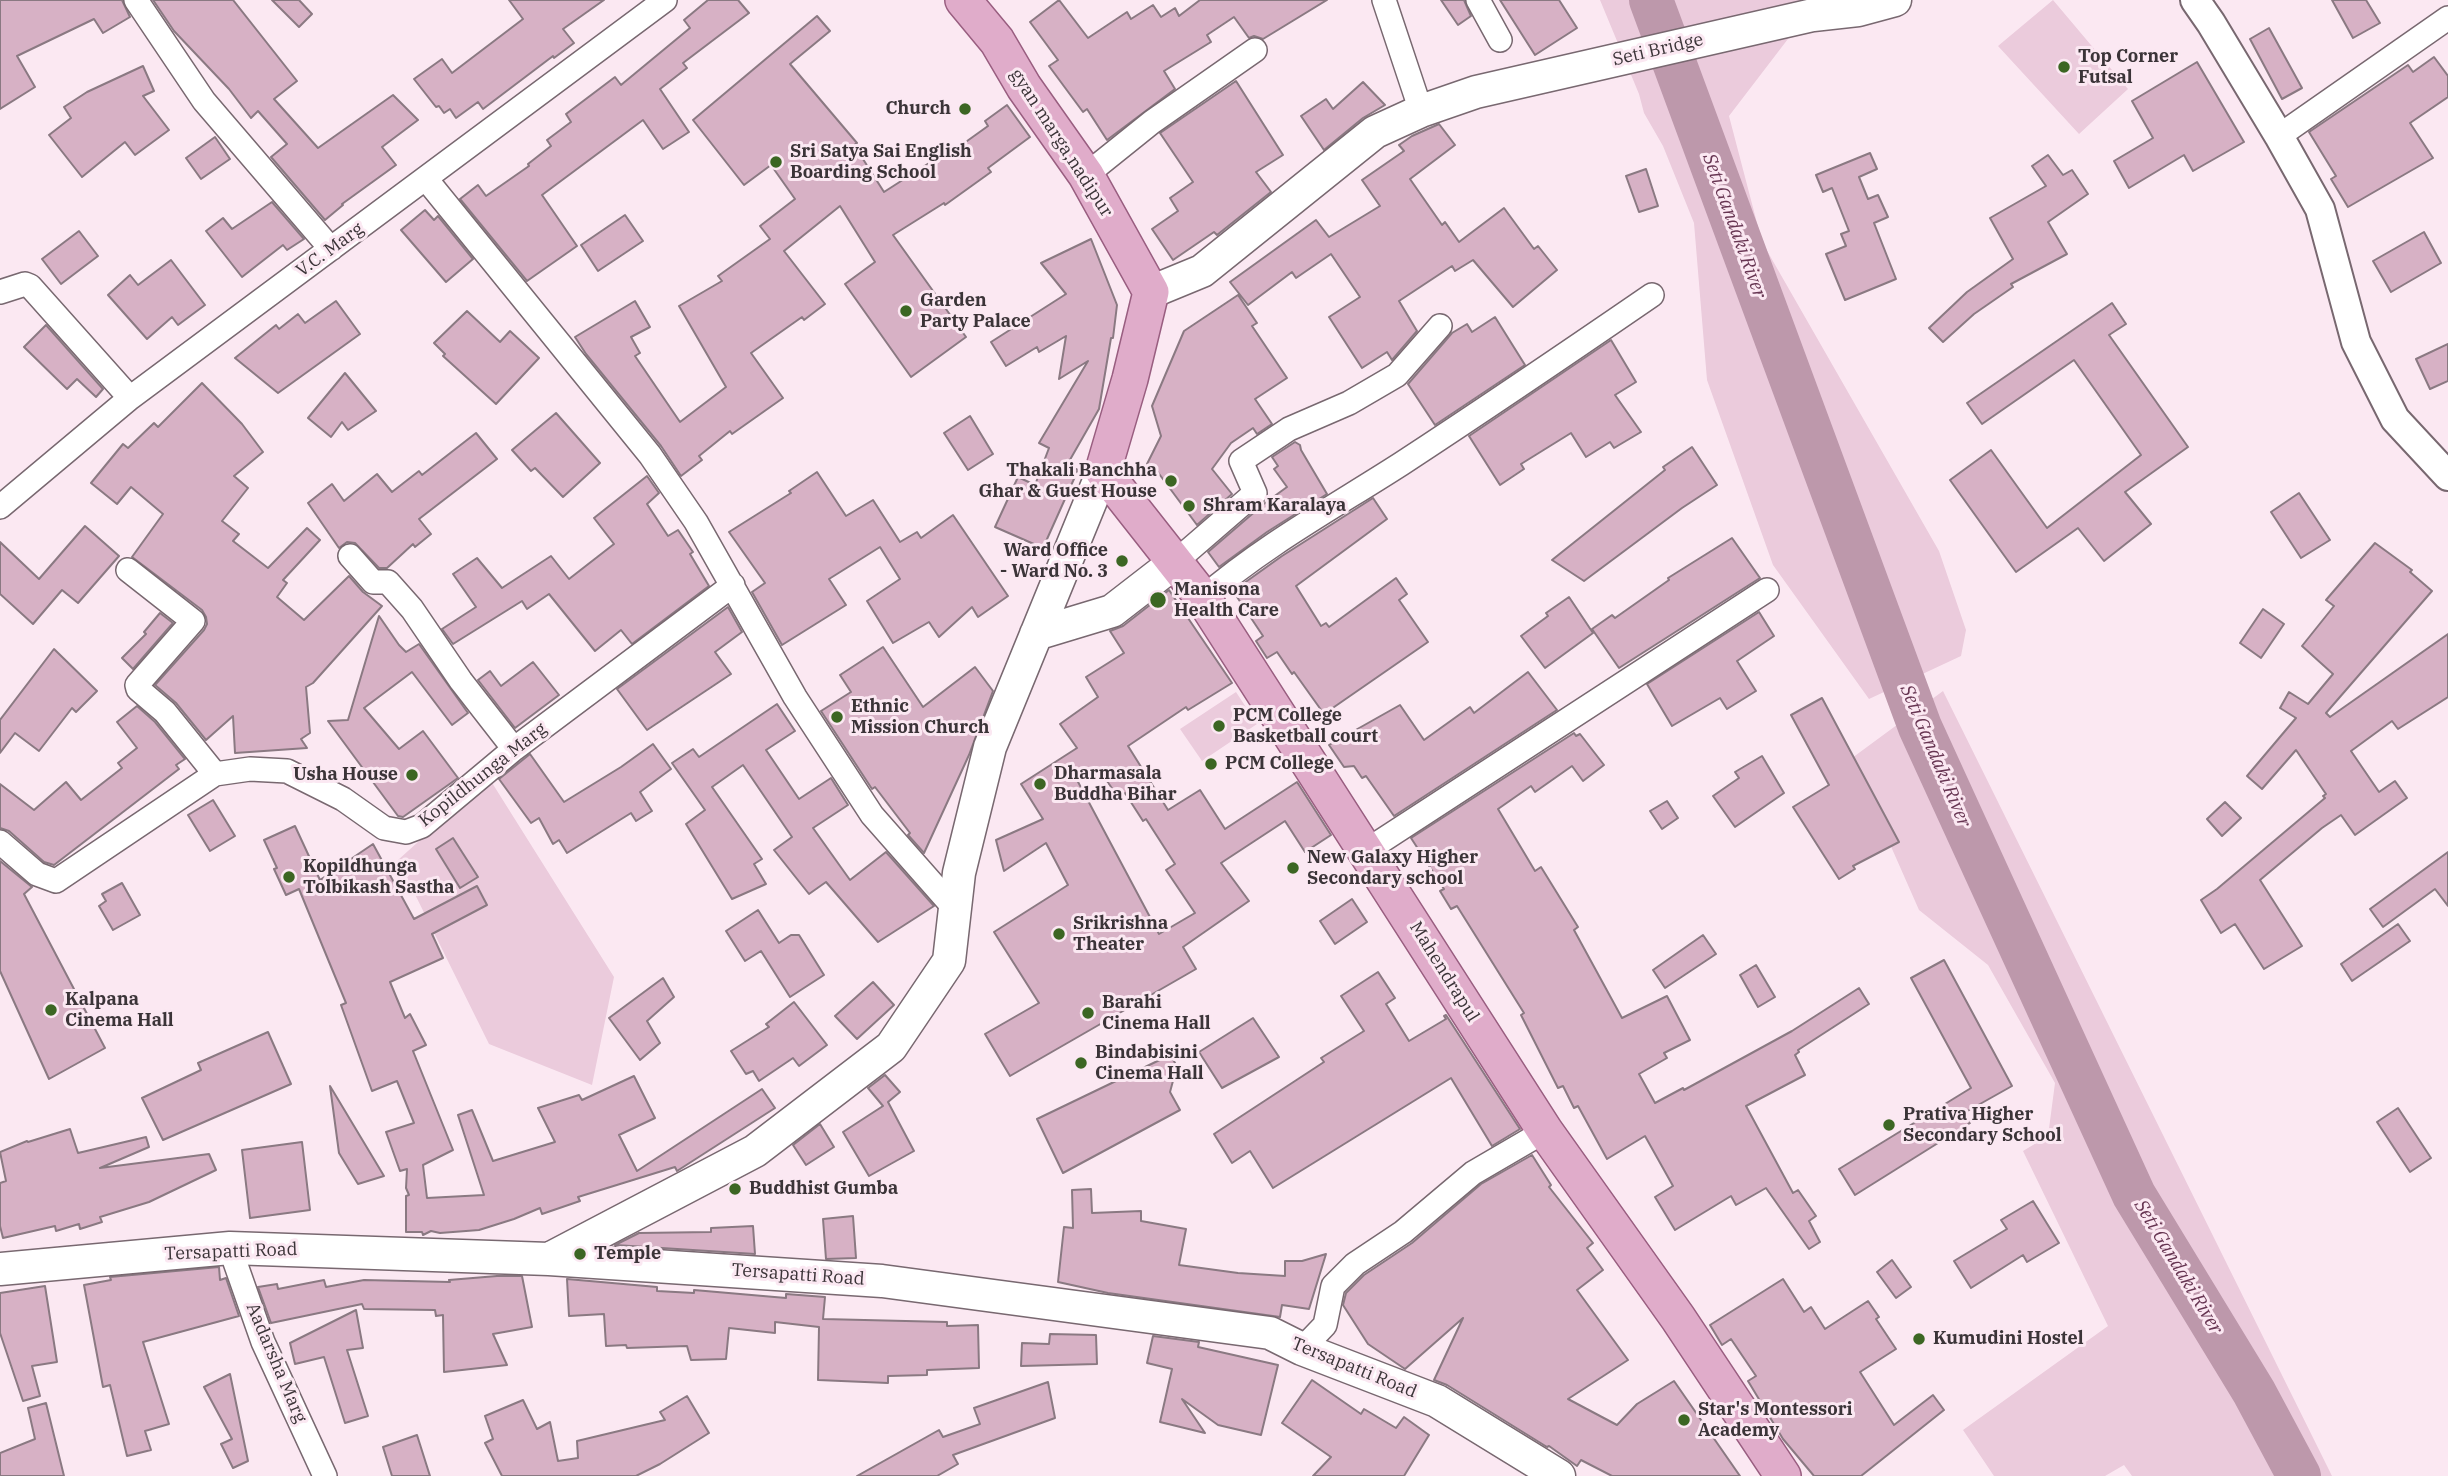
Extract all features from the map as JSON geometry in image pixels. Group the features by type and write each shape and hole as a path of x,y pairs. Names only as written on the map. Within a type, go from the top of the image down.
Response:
{"main road":[{"name":"gyan marga,nadipur","path":"963,0 997,41 1024,87 1086,175 1151,292"},
{"name":"Seti Bridge","path":"1151,292 1202,271 1375,132 1421,111 1504,85 1813,15 1858,10 1895,0"},
{"path":"549,1259 755,1151 891,1047 948,961 959,873 990,747 1103,471 1130,379 1151,292"},
{"name":"Mahendrapul","path":"1103,471 1203,598 1545,1131 1678,1318 1783,1476"},
{"path":"1036,634 1112,611 1174,563"},
{"name":"Tersapatti Road","path":"0,1269 229,1248 549,1259 882,1281 1270,1333 1302,1349 1437,1401 1559,1476"}],"street":[{"path":"136,0 204,101 331,249"},
{"name":"V.C. Marg","path":"0,507 130,398 665,0"},
{"path":"1384,0 1421,111"},
{"path":"1478,0 1500,40"},
{"path":"2195,0 2279,136 2320,209 2356,342 2395,419 2448,476"},
{"path":"2279,136 2448,18"},
{"path":"1086,175 1152,122 1255,50"},
{"path":"426,179 650,456 696,522 795,697 872,815 954,908"},
{"path":"0,292 25,284 30,286 130,398"},
{"path":"1203,598 1286,537 1540,372 1652,295"},
{"path":"1174,563 1255,493 1241,461 1289,429 1349,403 1397,375 1440,326"},
{"path":"349,556 373,582 388,582 412,609 461,681 514,749"},
{"path":"128,570 193,621 137,685 138,689 171,719 215,774"},
{"name":"Kopildhunga Marg","path":"0,842 37,874 56,881 215,774 250,769 287,771 343,799 384,828 406,832 422,826 514,749 733,585"},
{"path":"1366,851 1767,590"},
{"path":"1302,1349 1325,1325 1333,1286 1355,1264 1403,1232 1473,1173 1545,1131"},
{"name":"Aadarsha Marg","path":"229,1248 264,1342 325,1476"}],"shaded area":[{"path":"1600,0 1805,0 1804,18 1729,116 1762,242 1939,551 1966,630 1961,656 1869,699 1773,565 1707,380 1694,223 1663,146 1644,113 1639,94"},
{"name":"Top Corner Futsal","path":"2053,0 2128,89 2079,134 1998,46"},
{"path":"1943,691 2332,1476 2132,1476 2124,1465 2105,1476 1994,1476 1963,1430 2108,1326 2023,1151 2048,1136 2055,1083 1988,965 1919,910 1852,758"},
{"name":"PCM College Basketball court","path":"1236,692 1257,724 1202,761 1180,729"},
{"path":"489,778 614,977 592,1085 489,1044 398,860"}],"building":[{"path":"0,0 122,0 130,17 103,33 94,19 17,56 35,87 0,109"},
{"path":"153,0 233,0 297,81 274,99 318,148 393,95 418,120 382,147 396,165 342,204 325,220 271,157 287,144 258,111 251,118 229,89 174,31"},
{"path":"272,0 299,0 312,14 299,27"},
{"path":"509,0 604,0 563,29 574,43 483,109 478,102 456,118 450,109 444,113 414,79 442,59 452,73 523,19"},
{"path":"708,0 738,0 749,13 683,63 687,68 660,89 689,132 663,149 643,120 542,195 577,246 527,281 460,199 478,185 486,196 529,166 528,164 551,146 547,140 571,122 566,114 615,77 621,85 690,28 684,20"},
{"path":"1059,0 1088,38 1127,12 1131,19 1153,5 1161,17 1175,8 1179,16 1200,0 1327,0 1263,39 1254,36 1249,38 1234,17 1207,35 1211,42 1164,71 1175,89 1107,140 1087,109 1083,112 1049,66 1058,60 1030,22"},
{"path":"1441,0 1464,0 1471,16 1458,25"},
{"path":"1500,0 1559,0 1577,28 1535,55"},
{"path":"2332,0 2366,0 2380,23 2353,38"},
{"path":"817,16 830,31 790,64 857,143 854,145 884,192 940,156 942,159 988,126 985,121 1007,105 1030,137 988,168 991,172 945,205 944,203 893,235 966,337 911,377 845,284 875,262 840,206 784,251 825,304 751,353 783,398 732,434 730,431 699,456 702,460 681,476 661,446 575,337 635,301 650,327 631,337 640,353 635,356 680,422 726,387 679,306 722,281 718,276 770,239 760,226 795,199 771,165 744,185 693,120"},
{"path":"2269,28 2302,88 2282,99 2250,39"},
{"path":"2434,57 2448,76 2448,97 2410,123 2433,158 2348,207 2331,179 2336,176 2309,132 2408,65 2413,72"},
{"path":"2197,62 2244,142 2193,171 2184,155 2129,188 2114,161 2153,138 2132,101"},
{"path":"143,66 154,91 143,96 169,130 135,155 125,142 82,177 49,135 71,118 64,107 87,92"},
{"path":"1236,81 1283,155 1256,172 1271,192 1217,235 1214,232 1173,260 1152,229 1178,211 1170,198 1193,182 1160,133"},
{"path":"1363,82 1385,105 1363,118 1324,150 1301,116 1326,99 1333,109"},
{"path":"1439,124 1455,145 1410,179 1442,225 1445,222 1459,242 1504,208 1534,249 1538,246 1557,270 1513,307 1473,260 1455,271 1452,266 1399,301 1417,331 1392,360 1387,352 1362,368 1329,317 1360,297 1331,254 1296,278 1292,272 1248,305 1230,282 1316,220 1329,237 1380,206 1362,180 1404,151 1399,145"},
{"path":"215,137 230,159 201,179 186,158"},
{"path":"1870,153 1877,169 1859,177 1868,199 1878,195 1888,217 1874,223 1896,279 1845,300 1826,254 1846,246 1841,234 1849,231 1832,188 1823,192 1816,175"},
{"path":"2048,155 2063,175 2072,170 2088,194 2048,222 2067,254 2011,284 2013,287 1974,314 1943,342 1929,328 1967,292 2013,259 1990,218 2046,186 2032,166"},
{"path":"1646,169 1658,206 1639,212 1626,176"},
{"path":"272,202 304,239 287,250 283,245 242,277 206,231 223,218 232,229"},
{"path":"425,210 434,220 438,216 473,259 446,282 401,230"},
{"path":"625,215 643,241 598,271 581,245"},
{"path":"79,231 98,256 61,284 42,259"},
{"path":"2424,232 2441,263 2391,292 2373,261"},
{"path":"1091,239 1117,305 1113,338 1099,409 1067,465 1078,470 1043,548 995,527 1018,477 1035,485 1049,448 1039,443 1088,361 1059,379 1066,336 1039,352 1037,347 1006,366 991,342 1066,294 1041,263"},
{"path":"171,260 205,305 178,325 172,317 147,339 108,295 130,275 138,285"},
{"path":"1238,295 1257,323 1252,326 1287,378 1255,399 1272,424 1257,434 1253,428 1231,443 1212,469 1232,494 1197,525 1154,467 1147,464 1161,436 1152,406 1184,331"},
{"path":"336,301 360,334 278,393 235,358 276,325 279,329 298,314 305,323"},
{"path":"2112,303 2126,324 2109,335 2188,447 2125,492 2151,524 2104,561 2078,528 2016,572 1950,480 1991,450 2047,528 2141,455 2074,360 1982,424 1967,403"},
{"path":"467,311 500,342 510,331 539,358 496,404 443,356 445,354 434,343"},
{"path":"1495,317 1525,365 1435,425 1408,384 1452,333 1467,324 1472,332"},
{"path":"46,325 103,389 96,397 77,379 67,389 24,347"},
{"path":"1611,340 1636,382 1615,395 1641,432 1614,448 1610,442 1586,457 1571,433 1521,464 1524,469 1500,485 1469,436"},
{"path":"2448,344 2448,381 2430,389 2416,359"},
{"path":"345,373 376,411 348,430 342,422 331,437 308,418"},
{"path":"202,383 242,424 263,452 234,476 248,488 222,521 239,534 233,541 268,568 307,528 320,540 283,580 287,583 277,597 304,620 349,576 363,592 382,606 313,683 306,687 310,733 301,739 307,748 235,753 233,716 206,740 176,703 155,685 204,630 206,617 202,610 132,557 163,514 131,487 117,504 91,483 123,444 128,448 154,423 158,427"},
{"path":"556,413 600,463 563,497 535,468 531,471 512,450"},
{"path":"970,416 993,454 968,470 944,433"},
{"path":"476,433 497,459 419,519 431,534 415,547 413,544 387,568 379,568 355,543 347,542 339,548 308,503 332,484 344,501 377,474 392,492 419,471 422,475"},
{"path":"1295,442 1300,445 1327,494 1267,532 1219,567 1208,552 1287,487 1274,469 1278,466 1272,457"},
{"path":"1692,447 1717,485 1584,581 1552,560 1665,470 1663,467"},
{"path":"817,472 846,516 873,500 900,542 917,532 921,538 953,515 1008,596 978,617 972,607 939,637 929,622 893,643 867,601 900,579 880,547 829,579 846,605 782,645 752,592 765,583 729,532 791,493 789,491"},
{"path":"647,476 659,493 647,504 668,536 678,530 693,552 690,554 709,586 632,644 621,630 595,651 549,594 527,609 522,601 453,644 442,629 476,607 453,574 477,558 502,588 551,556 569,579 614,544 594,518"},
{"path":"2299,493 2330,540 2301,558 2271,512"},
{"path":"1373,498 1387,519 1296,586 1321,626 1326,623 1329,627 1396,578 1407,594 1399,600 1428,642 1324,714 1277,652 1267,658 1256,641 1263,636 1233,591"},
{"path":"85,526 119,556 78,603 62,590 33,624 0,594 0,542 39,579"},
{"path":"1732,538 1760,578 1619,668 1592,629 1612,615 1615,618 1669,580 1668,578"},
{"path":"2375,543 2412,570 2410,572 2432,591 2326,713 2330,717 2448,634 2448,697 2398,729 2392,721 2351,751 2379,792 2395,781 2407,798 2355,835 2341,815 2260,880 2302,946 2264,969 2235,924 2221,933 2201,900 2325,798 2323,796 2326,794 2296,750 2262,789 2247,776 2296,718 2280,708 2289,692 2308,704 2333,674 2302,646 2334,606 2326,600"},
{"path":"1169,590 1232,683 1188,710 1186,707 1128,746 1168,810 1200,790 1225,829 1297,782 1331,835 1305,852 1285,821 1221,863 1249,901 1183,947 1196,969 1010,1076 985,1034 1039,1003 994,932 1068,885 1046,843 1004,871 996,840 1043,819 1021,784 1077,748 1060,724 1098,697 1086,677 1124,653 1110,631 1123,626","holes":["1098,768 1118,797 1125,793 1143,821 1146,819 1175,864 1166,870 1195,913 1159,934 1077,780"]},
{"path":"1569,597 1593,633 1545,668 1521,636"},
{"path":"728,607 742,632 715,652 731,674 647,730 617,689"},
{"path":"2263,609 2284,624 2261,658 2240,643"},
{"path":"1759,612 1774,636 1737,661 1756,691 1727,709 1720,698 1672,726 1647,684"},
{"path":"160,613 173,623 133,669 122,658 146,634 144,632"},
{"path":"379,616 406,652 419,644 468,713 452,725 412,672 364,708 399,749 423,731 458,778 403,817 398,816 328,721 348,720"},
{"path":"883,647 923,707 975,667 993,691 969,755 924,853 908,835 910,833 875,787 872,789 821,711 851,692 840,675"},
{"path":"54,649 97,691 76,712 72,708 39,751 15,733 0,753 0,720"},
{"path":"533,662 559,695 515,728 478,680 490,671 501,686"},
{"path":"1528,672 1557,710 1394,816 1366,776 1362,778 1354,766 1344,767 1329,745 1400,705 1424,740 1470,707 1474,713"},
{"path":"1822,698 1899,842 1853,866 1855,869 1839,879 1793,807 1829,785 1791,715"},
{"path":"777,704 795,731 766,750 799,799 831,778 848,805 813,828 850,880 886,852 934,906 878,942 826,882 809,894 774,850 792,837 743,765 712,787 762,859 754,864 766,884 732,899 686,824 705,810 672,763 693,749 699,757"},
{"path":"137,706 155,722 185,759 176,765 179,769 54,865 44,862 9,831 0,828 0,784 34,810 66,782 81,800 122,768 118,763 137,748 117,722"},
{"path":"1574,733 1576,736 1580,734 1604,765 1583,781 1572,766 1535,792 1531,786 1498,809 1535,871 1541,867 1578,927 1574,930 1622,1018 1667,996 1690,1040 1664,1053 1667,1058 1639,1074 1655,1103 1792,1031 1859,988 1869,1004 1798,1050 1795,1055 1805,1075 1746,1106 1793,1193 1798,1190 1816,1216 1809,1221 1820,1242 1809,1249 1766,1188 1736,1205 1731,1196 1675,1230 1655,1197 1673,1186 1645,1136 1607,1159 1578,1106 1574,1108 1563,1086 1558,1088 1521,1015 1524,1013 1457,906 1451,909 1440,891 1444,889 1411,838"},
{"path":"653,744 671,769 640,792 652,811 636,821 631,813 567,853 559,840 553,844 539,818 531,823 499,779 530,754 564,802"},
{"path":"1762,756 1784,793 1735,827 1713,796 1739,778 1735,772"},
{"path":"213,800 235,836 210,851 188,815"},
{"path":"1667,801 1678,818 1662,829 1650,811"},
{"path":"2225,802 2241,818 2222,836 2207,819"},
{"path":"295,826 320,880 373,844 414,919 477,886 487,905 432,934 443,958 390,982 405,1018 410,1014 426,1045 413,1051 453,1150 423,1165 427,1198 484,1195 458,1115 472,1110 493,1161 555,1142 538,1108 579,1095 582,1100 634,1076 655,1118 619,1135 637,1171 762,1089 775,1108 677,1171 675,1167 578,1197 580,1201 542,1214 540,1208 479,1230 440,1233 431,1231 423,1235 422,1232 406,1232 406,1196 409,1195 406,1188 407,1169 400,1171 386,1132 414,1123 397,1081 372,1091 341,1005 346,1003 299,889 286,895 274,869 277,868 264,840"},
{"path":"453,838 478,877 460,888 436,849"},
{"path":"2448,852 2448,906 2435,889 2383,927 2370,909"},
{"name":"Kalpana Cinema Hall","path":"0,861 32,887 24,894 105,1048 49,1079 0,971"},
{"path":"122,883 140,915 113,930 99,906 106,901 102,894"},
{"path":"1352,899 1367,922 1335,944 1320,921"},
{"path":"758,910 779,943 791,935 799,935 824,975 790,997 761,951 745,961 726,931"},
{"path":"2398,924 2410,941 2352,981 2341,964"},
{"path":"1703,935 1716,954 1665,988 1653,970"},
{"path":"1944,960 2012,1086 1964,1113 1970,1123 1855,1195 1839,1169 1971,1088 1911,978"},
{"path":"1756,965 1775,997 1758,1007 1740,975"},
{"path":"1378,972 1395,998 1386,1004 1409,1041 1446,1019 1446,1015 1520,1129 1492,1146 1451,1078 1273,1188 1250,1151 1232,1163 1214,1134 1324,1062 1321,1058 1364,1031 1341,996"},
{"path":"663,978 674,997 647,1021 660,1043 640,1060 609,1018"},
{"path":"873,982 894,1005 857,1039 835,1016"},
{"path":"794,1002 827,1045 799,1066 793,1058 759,1081 753,1071 746,1074 731,1051 769,1027 766,1024"},
{"path":"1253,1018 1279,1057 1222,1088 1199,1052"},
{"path":"268,1032 291,1084 163,1140 142,1098 201,1070 198,1063"},
{"path":"1170,1055 1177,1066 1170,1092 1180,1110 1063,1173 1037,1119"},
{"path":"885,1075 900,1092 888,1102 914,1151 869,1176 843,1132 883,1106 868,1088"},
{"path":"330,1086 384,1176 358,1184 339,1153"},
{"path":"2398,1108 2431,1158 2410,1172 2377,1122"},
{"path":"820,1124 834,1147 806,1165 793,1145"},
{"path":"70,1129 78,1153 146,1137 149,1147 100,1168 209,1154 216,1170 149,1202 100,1217 102,1222 80,1229 79,1224 56,1231 55,1226 3,1238 0,1226 0,1183 6,1181 0,1152"},
{"path":"302,1142 310,1210 250,1218 242,1150"},
{"path":"1532,1155 1551,1185 1549,1187 1593,1243 1587,1248 1603,1270 1577,1290 1628,1360 1568,1399 1617,1425 1637,1404 1674,1381 1740,1476 1612,1476 1581,1460 1577,1466 1549,1446 1447,1385 1434,1380 1463,1318 1405,1369 1368,1344 1343,1305 1346,1293 1364,1275 1412,1243 1481,1184"},
{"path":"1091,1189 1092,1213 1141,1211 1141,1221 1186,1229 1179,1265 1285,1276 1285,1261 1302,1261 1326,1254 1309,1309 1282,1305 1280,1317 1108,1293 1058,1282 1064,1227 1073,1228 1072,1190"},
{"path":"2033,1201 2059,1243 2027,1262 2023,1255 1971,1288 1954,1261 2007,1229 2001,1220"},
{"path":"853,1216 856,1258 826,1259 823,1219"},
{"path":"753,1226 755,1254 615,1245 639,1233 711,1232 711,1228"},
{"path":"1892,1260 1911,1287 1896,1298 1877,1272"},
{"path":"219,1267 220,1280 226,1278 239,1316 143,1342 169,1424 145,1431 151,1450 127,1456 110,1385 103,1387 84,1285 111,1280 110,1277"},
{"path":"522,1276 532,1327 493,1334 507,1365 444,1372 443,1315 436,1316 435,1310 364,1309 362,1304 271,1323 258,1287 277,1284 278,1289 324,1280 326,1287 364,1280 450,1282 449,1280"},
{"path":"567,1279 657,1287 657,1291 694,1293 694,1290 786,1298 786,1294 825,1297 823,1319 947,1322 947,1326 978,1325 979,1368 927,1370 927,1375 888,1376 888,1383 818,1380 819,1327 775,1322 775,1333 729,1328 726,1359 691,1360 687,1346 606,1346 604,1314 569,1316"},
{"path":"1783,1279 1804,1312 1811,1307 1825,1329 1868,1301 1879,1317 1876,1319 1896,1349 1860,1372 1894,1425 1933,1395 1944,1410 1861,1476 1814,1476 1783,1439 1748,1381 1756,1376 1731,1339 1722,1345 1710,1325"},
{"path":"45,1286 57,1362 32,1366 40,1396 23,1401 0,1333 0,1293"},
{"path":"356,1310 363,1348 347,1350 368,1416 345,1423 324,1357 295,1364 290,1343"},
{"path":"1050,1334 1096,1335 1097,1364 1021,1366 1022,1343 1049,1344"},
{"path":"1153,1336 1199,1342 1198,1347 1278,1365 1261,1435 1218,1425 1182,1399 1205,1433 1160,1422 1172,1369 1147,1363"},
{"path":"230,1374 248,1461 233,1468 221,1444 232,1439 204,1387"},
{"path":"1312,1380 1361,1414 1364,1409 1396,1428 1404,1417 1429,1435 1404,1476 1313,1476 1331,1457 1282,1423"},
{"path":"1048,1382 1055,1418 953,1455 958,1464 937,1476 857,1476 939,1430 943,1437 980,1424 974,1408"},
{"path":"687,1396 709,1433 636,1476 502,1476 485,1443 493,1439 485,1416 523,1400 537,1429 550,1422 558,1461 578,1458 577,1441 665,1420 660,1412"},
{"path":"46,1403 64,1476 0,1476 0,1453 35,1439 28,1408"},
{"path":"417,1435 430,1476 392,1476 383,1447"}],"waterway":[{"name":"Seti Gandaki River","path":"1651,0 1920,727 2134,1195 2254,1392 2299,1476"}],"place":[{"name":"Top Corner Futsal","path":"2064,67"},
{"name":"Church","path":"965,109"},
{"name":"Sri Satya Sai English Boarding School","path":"776,162"},
{"name":"Garden Party Palace","path":"906,311"},
{"name":"Thakali Banchha Ghar & Guest House","path":"1171,481"},
{"name":"Shram Karalaya","path":"1189,506"},
{"name":"Ward Office - Ward No. 3","path":"1122,561"},
{"name":"Manisona Health Care","path":"1158,600"},
{"name":"Ethnic Mission Church","path":"837,717"},
{"name":"PCM College Basketball court","path":"1219,726"},
{"name":"PCM College","path":"1211,764"},
{"name":"Usha House","path":"412,775"},
{"name":"Dharmasala Buddha Bihar","path":"1040,784"},
{"name":"New Galaxy Higher Secondary school","path":"1293,868"},
{"name":"Kopildhunga Tolbikash Sastha","path":"289,877"},
{"name":"Srikrishna Theater","path":"1059,934"},
{"name":"Kalpana Cinema Hall","path":"51,1010"},
{"name":"Barahi Cinema Hall","path":"1088,1013"},
{"name":"Bindabisini Cinema Hall","path":"1081,1063"},
{"name":"Prativa Higher Secondary School","path":"1889,1125"},
{"name":"Buddhist Gumba","path":"735,1189"},
{"name":"Temple","path":"580,1254"},
{"name":"Kumudini Hostel","path":"1919,1339"},
{"name":"Star's Montessori Academy","path":"1684,1420"}]}
